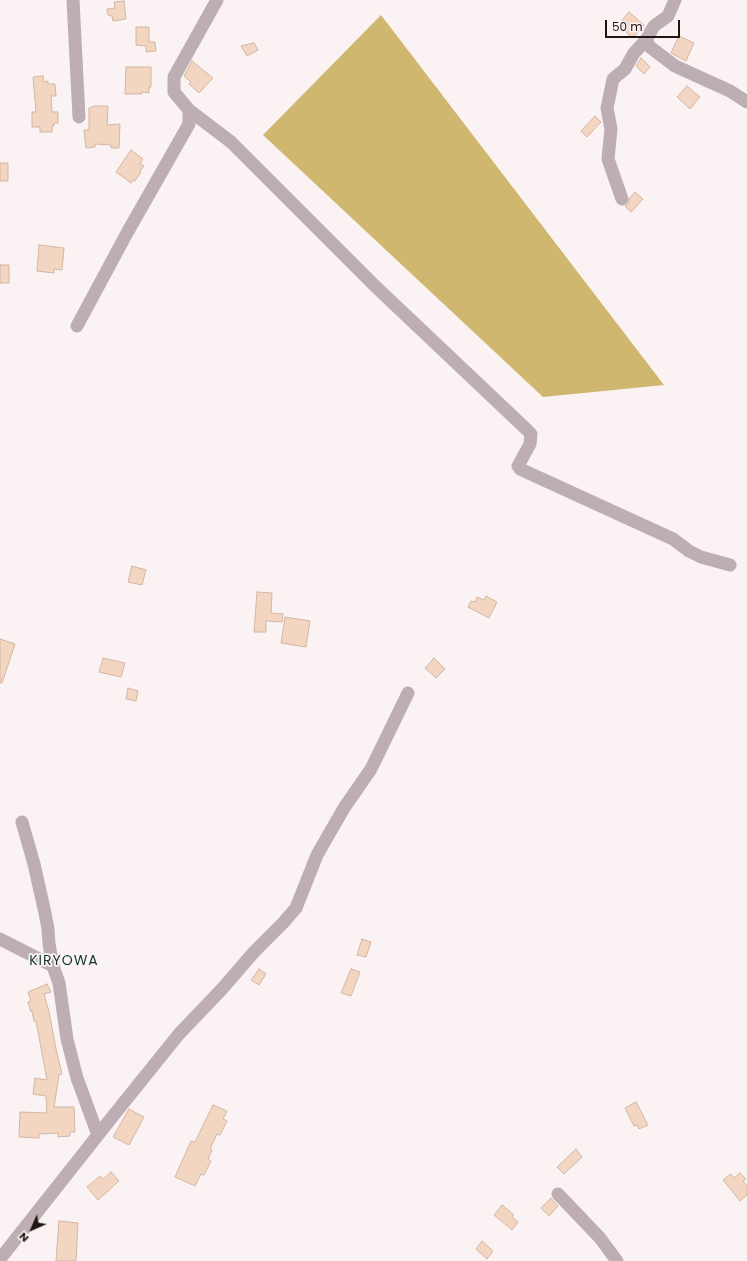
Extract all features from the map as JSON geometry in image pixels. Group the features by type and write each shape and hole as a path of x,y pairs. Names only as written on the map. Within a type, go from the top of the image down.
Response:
{"street":[{"path":"73,0 79,117"},
{"path":"217,0 174,77 174,92 189,110 231,142 375,286 531,434 530,444 518,466 520,469 673,539 689,551 701,557 730,565"},
{"path":"622,199 608,159 611,129 607,108 613,79 625,68 634,53 646,40 654,26 668,16 675,0"},
{"path":"646,40 650,47 675,66 730,91 747,102"},
{"path":"77,326 127,234 190,124 189,110"},
{"path":"0,1259 179,1034 296,908 318,856 344,808 371,769 408,693"},
{"path":"22,822 34,864 45,913 53,966 59,983 67,1039 77,1078 98,1135"},
{"path":"0,939 53,966"},
{"path":"558,1194 600,1238 617,1261"}],"shaded area":[{"path":"381,15 664,385 543,397 263,135"}],"building":[{"path":"124,1 126,19 113,21 112,16 108,15 107,9 115,8 114,2"},
{"path":"629,12 644,25 633,38 618,25"},
{"path":"136,27 149,27 149,42 155,42 156,51 146,52 146,46 136,45"},
{"path":"679,36 694,43 686,61 671,53"},
{"path":"254,43 258,50 247,56 241,46"},
{"path":"641,58 650,67 644,74 636,66"},
{"path":"192,61 213,78 199,93 189,84 191,82 184,76"},
{"path":"126,67 151,67 151,87 149,87 149,93 142,92 142,94 125,94"},
{"path":"43,76 44,82 48,81 48,84 55,84 56,96 51,96 52,112 58,112 58,123 54,123 54,126 52,126 52,132 40,132 40,127 32,127 32,112 36,112 33,77"},
{"path":"687,86 700,97 690,109 677,97"},
{"path":"95,106 108,106 107,125 120,124 119,148 111,148 111,145 95,144 95,147 86,148 84,130 89,130 89,108"},
{"path":"595,116 601,122 587,137 581,131"},
{"path":"131,150 143,159 140,164 144,166 135,181 133,180 131,183 116,172"},
{"path":"0,163 8,163 8,181 0,181"},
{"path":"635,192 643,199 631,212 625,206 628,204 630,198"},
{"path":"39,245 64,248 62,270 54,269 54,273 37,271"},
{"path":"0,265 9,265 9,283 0,283"},
{"path":"132,566 146,570 142,585 128,582"},
{"path":"257,592 272,593 271,613 283,614 282,622 266,621 266,632 254,632"},
{"path":"486,596 497,602 489,618 468,607 471,601 475,602 477,597 484,600"},
{"path":"285,617 310,621 306,647 281,643"},
{"path":"0,639 15,644 2,683 0,683"},
{"path":"103,658 125,663 121,677 99,672"},
{"path":"434,658 445,669 436,678 425,668"},
{"path":"128,688 138,691 136,701 126,699"},
{"path":"362,939 371,942 366,957 357,955"},
{"path":"259,969 266,974 259,985 251,980"},
{"path":"351,969 360,972 351,996 341,993"},
{"path":"47,984 51,992 44,994 62,1074 59,1075 54,1107 74,1107 75,1132 70,1132 70,1136 58,1137 58,1133 39,1134 39,1138 19,1137 20,1112 47,1113 46,1096 33,1094 35,1078 47,1080 36,1021 34,1021 28,1002 31,1001 28,992"},
{"path":"636,1102 648,1125 639,1129 637,1125 634,1126 625,1108"},
{"path":"213,1105 227,1111 223,1119 227,1121 220,1135 217,1134 210,1149 212,1150 208,1159 211,1161 204,1175 201,1174 195,1186 175,1177 191,1141 195,1142"},
{"path":"129,1109 144,1117 129,1145 113,1137"},
{"path":"576,1149 582,1157 564,1174 557,1167"},
{"path":"111,1172 119,1181 98,1200 87,1187 100,1176 103,1179"},
{"path":"740,1173 746,1179 743,1181 747,1186 747,1195 740,1201 723,1180 731,1174 734,1178"},
{"path":"551,1198 558,1206 549,1216 541,1208"},
{"path":"502,1205 514,1215 512,1217 518,1222 512,1230 494,1215"},
{"path":"59,1221 78,1223 76,1261 56,1261"},
{"path":"482,1241 493,1251 487,1259 476,1249"}],"district":[{"name":"KIRYOWA","path":"64,961"}]}
